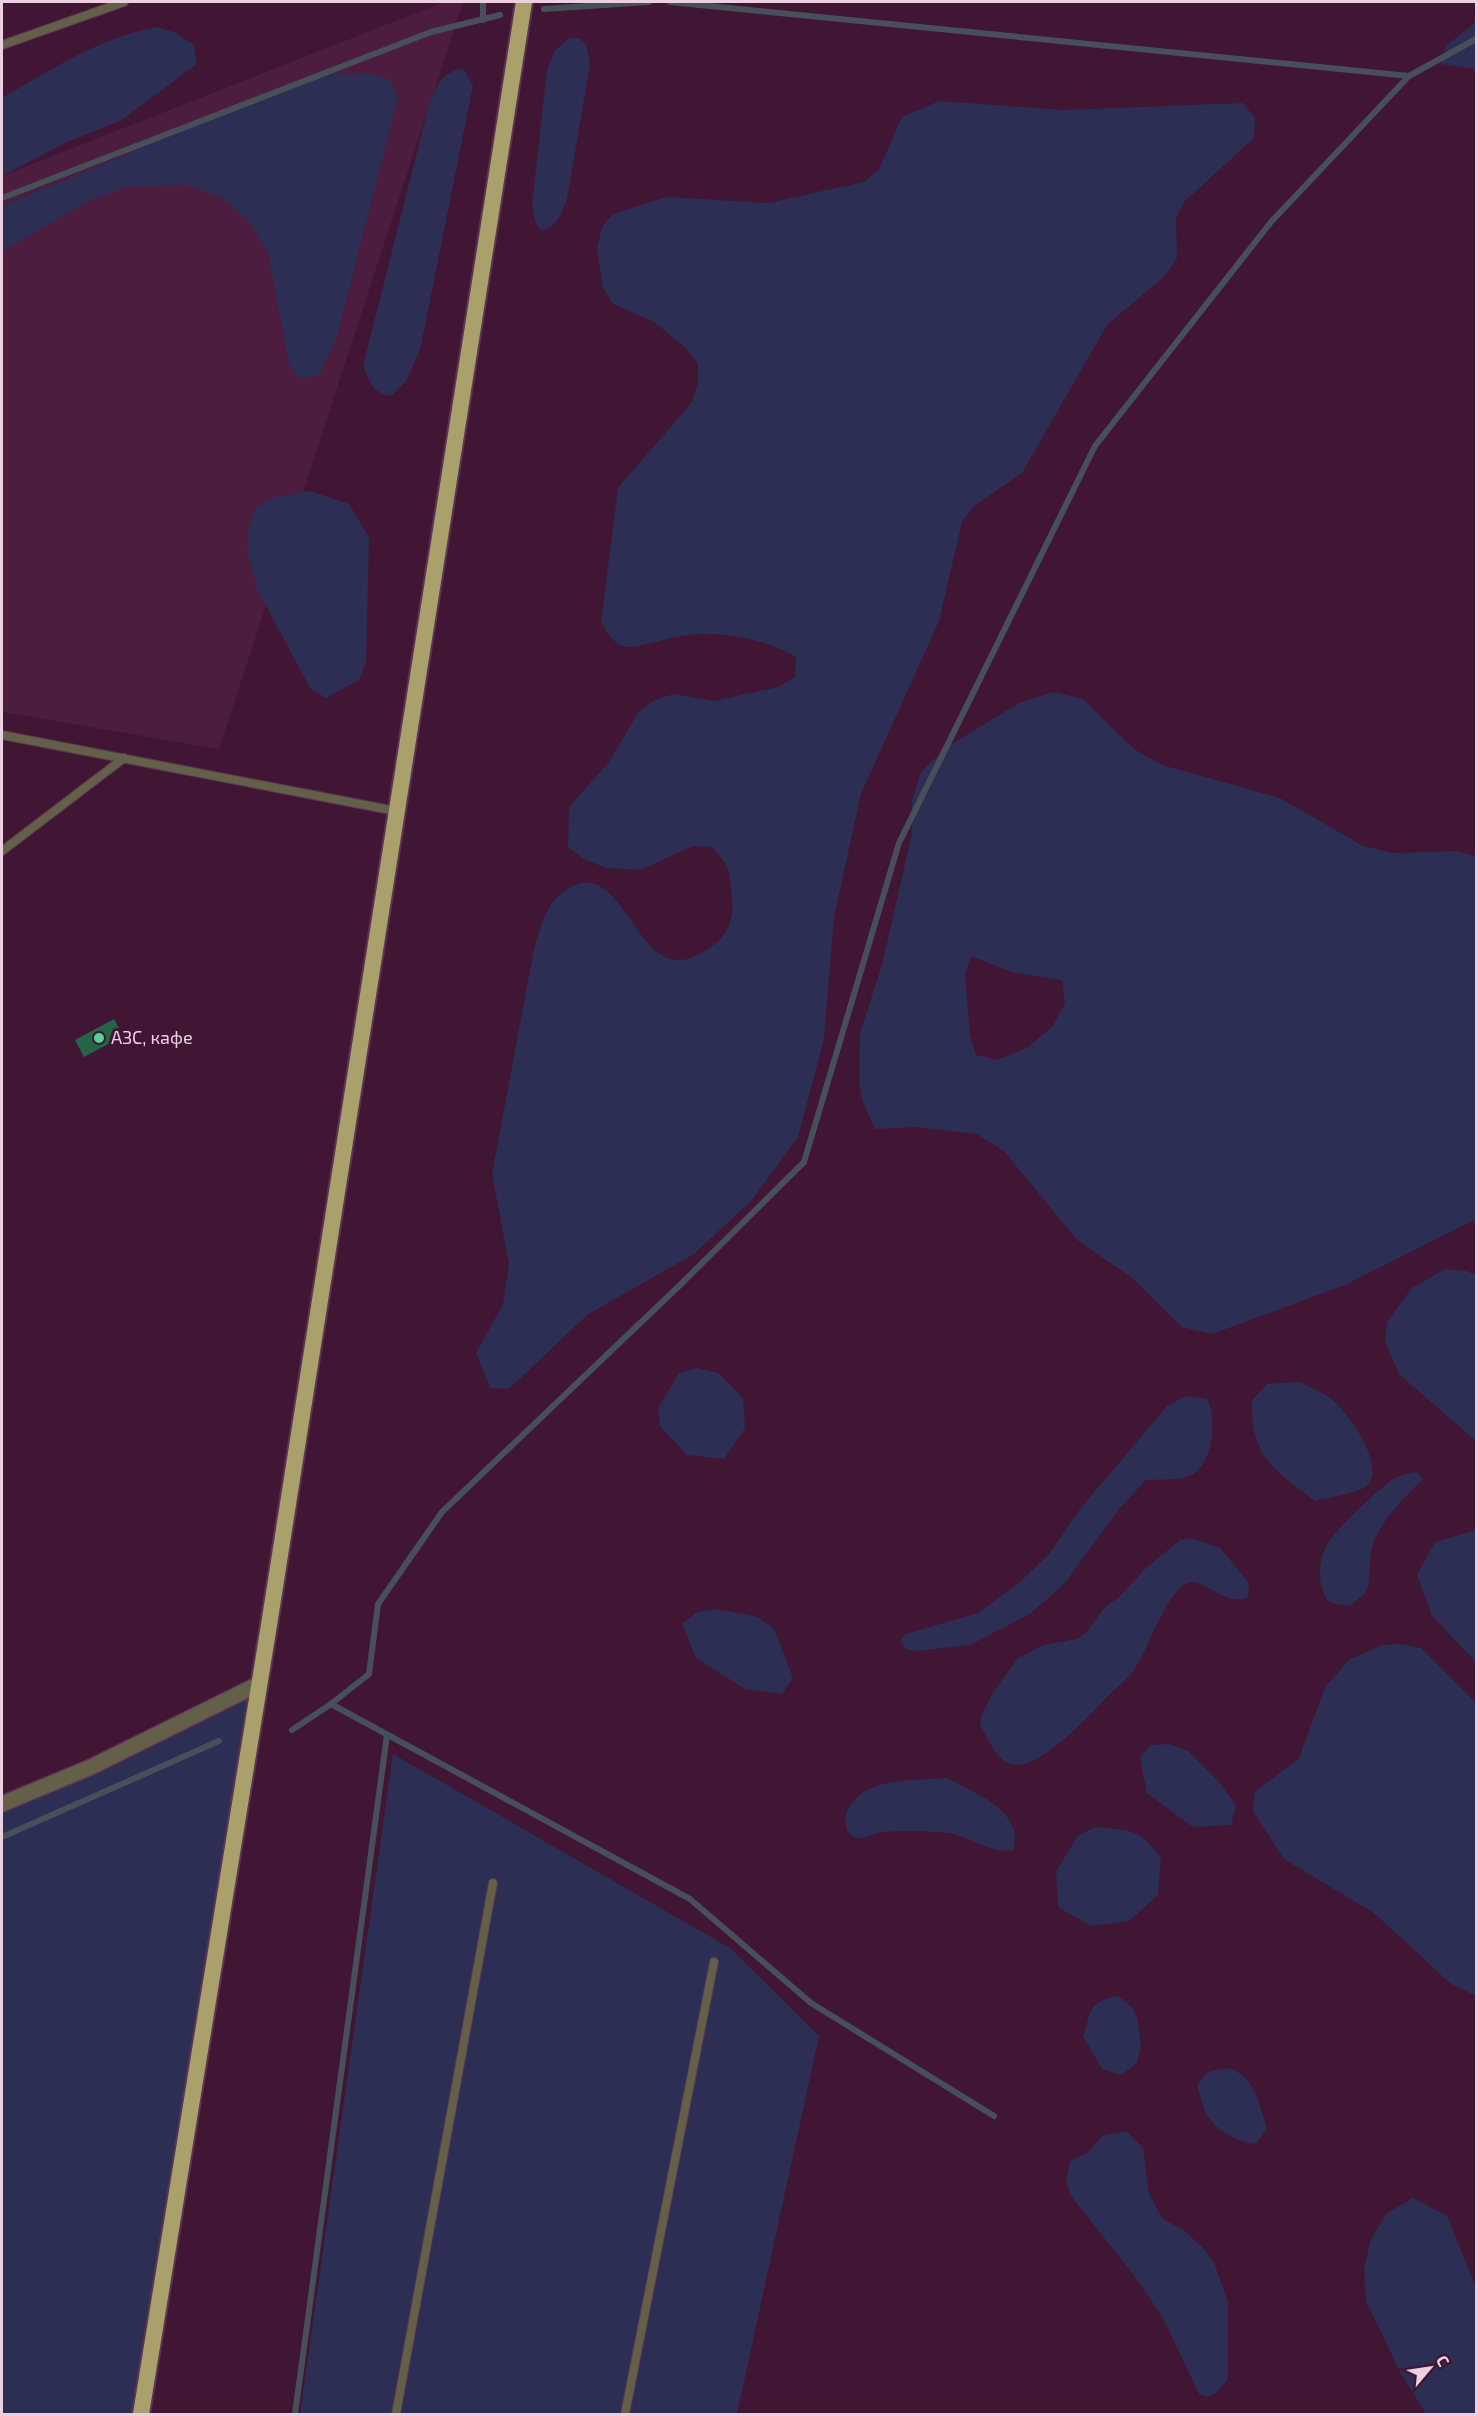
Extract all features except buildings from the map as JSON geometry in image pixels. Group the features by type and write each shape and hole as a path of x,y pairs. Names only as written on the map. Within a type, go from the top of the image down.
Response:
{"highway":[{"path":"141,2415 398,812 524,2"}],"street":[{"path":"2,1804 91,1767 259,1684"}],"lane":[{"path":"2,45 124,2"},
{"path":"2,735 398,812"},
{"path":"2,851 124,758"},
{"path":"396,2415 493,1883"},
{"path":"625,2415 714,1962"}],"shaded area":[{"path":"444,2 463,2 219,749 2,712 2,176"},
{"path":"1476,22 1476,69 1441,64 1446,46"},
{"path":"157,27 176,33 194,45 197,64 122,120 67,142 2,176 2,98 96,46"},
{"path":"569,38 579,38 586,44 590,64 567,199 555,222 542,231 536,224 532,205 547,69 555,51"},
{"path":"463,69 473,85 420,350 406,381 391,396 385,395 376,390 363,366 430,101 442,79 450,72"},
{"path":"333,74 373,74 390,80 398,98 336,340 319,375 300,379 289,364 268,253 250,222 221,197 185,185 126,187 87,202 2,252 2,206 294,85"},
{"path":"939,101 1064,110 1243,103 1255,118 1254,138 1185,201 1176,219 1177,258 1166,275 1107,325 1022,473 974,506 962,522 939,621 861,794 834,917 824,1039 798,1137 752,1200 694,1254 587,1315 509,1389 490,1388 476,1353 503,1304 509,1264 492,1174 534,949 546,913 564,891 573,886 588,883 602,887 614,898 647,942 659,953 681,960 694,957 715,944 727,929 732,912 728,869 713,847 693,846 640,870 606,868 584,859 568,847 569,807 609,762 639,711 655,700 674,694 714,701 778,687 795,677 796,657 754,640 706,634 676,637 627,647 614,641 601,622 618,488 692,402 698,383 698,364 686,348 654,322 613,304 603,288 597,248 602,227 613,214 666,197 768,203 864,182 879,169 902,117"},
{"path":"310,491 349,504 369,537 366,662 359,680 326,698 310,688 256,587 247,549 249,527 256,508 272,498"},
{"path":"1053,692 1083,699 1134,749 1162,765 1280,798 1363,846 1393,853 1456,851 1476,856 1476,1219 1345,1285 1212,1334 1182,1327 1131,1277 1077,1240 1004,1151 977,1134 915,1127 875,1129 863,1102 859,1083 860,1033 882,965 912,833 912,801 921,772 947,747 1019,703","holes":["971,956 1011,972 1062,980 1065,1003 1053,1026 1027,1048 997,1060 976,1055 970,1034 965,974"]},
{"path":"1445,1269 1466,1271 1476,1275 1476,1441 1399,1374 1385,1341 1387,1322 1412,1288"},
{"path":"697,1368 718,1373 743,1398 745,1428 724,1459 687,1455 660,1426 658,1408 679,1373"},
{"path":"1300,1382 1329,1397 1345,1414 1363,1440 1372,1467 1371,1478 1365,1487 1315,1501 1276,1470 1260,1449 1253,1420 1252,1400 1267,1384"},
{"path":"1186,1396 1207,1399 1212,1418 1208,1453 1197,1471 1179,1479 1146,1480 1119,1509 1065,1583 1030,1614 970,1645 916,1651 906,1649 900,1641 906,1634 978,1613 1019,1583 1050,1553 1080,1509 1167,1406"},
{"path":"1417,1472 1423,1479 1389,1515 1374,1541 1367,1590 1350,1606 1330,1602 1323,1591 1320,1568 1332,1537 1372,1496 1392,1480"},
{"path":"1476,1531 1476,1662 1432,1616 1417,1575 1435,1542"},
{"path":"1191,1538 1220,1548 1249,1583 1248,1597 1230,1598 1199,1583 1185,1584 1178,1590 1164,1611 1134,1670 1077,1728 1063,1741 1034,1760 1021,1765 1010,1764 1000,1758 980,1725 981,1716 994,1691 1018,1658 1043,1645 1077,1639 1086,1633 1104,1608 1119,1597 1145,1569 1180,1540"},
{"path":"715,1609 758,1617 774,1629 793,1678 782,1694 745,1689 696,1658 682,1624 697,1612"},
{"path":"1402,1644 1421,1648 1476,1703 1476,1996 1450,1983 1374,1913 1284,1859 1253,1811 1255,1792 1299,1758 1325,1687 1349,1660 1382,1645"},
{"path":"259,1684 143,2414 2,2414 2,1804"},
{"path":"1169,1744 1188,1751 1218,1781 1236,1805 1231,1825 1193,1827 1147,1793 1140,1758 1151,1745"},
{"path":"393,1754 730,1948 819,2036 737,2414 300,2414"},
{"path":"947,1778 986,1799 1003,1813 1014,1830 1014,1850 989,1848 948,1833 891,1831 856,1838 848,1832 845,1824 846,1815 852,1802 862,1793 889,1783"},
{"path":"1095,1827 1133,1832 1147,1841 1161,1859 1158,1895 1129,1921 1091,1926 1058,1907 1056,1871 1078,1836"},
{"path":"1118,1996 1133,2008 1141,2044 1137,2063 1121,2075 1102,2069 1083,2036 1096,2004"},
{"path":"1228,2068 1244,2077 1255,2092 1267,2128 1256,2144 1228,2135 1206,2114 1197,2085 1208,2072"},
{"path":"1126,2131 1143,2148 1149,2194 1163,2219 1185,2231 1204,2249 1215,2265 1228,2302 1228,2379 1216,2393 1209,2397 1199,2394 1162,2316 1133,2274 1071,2196 1066,2180 1070,2161 1087,2153 1102,2136"},
{"path":"1413,2198 1447,2216 1476,2288 1476,2414 1426,2414 1400,2372 1366,2301 1364,2269 1371,2239 1387,2213"}],"waterway":[{"path":"483,2 483,20"},
{"path":"544,9 649,2"},
{"path":"670,2 1409,76"},
{"path":"2,198 431,32 500,15"},
{"path":"292,1730 331,1704 369,1674 378,1604 442,1512 680,1285 804,1162 899,843 1095,446 1271,222 1409,76 1476,39"},
{"path":"331,1704 690,1899 811,2003 994,2116"},
{"path":"295,2414 387,1735"},
{"path":"2,1837 219,1741"}],"place":[{"name":"АЗС, кафе","path":"99,1038"}]}
